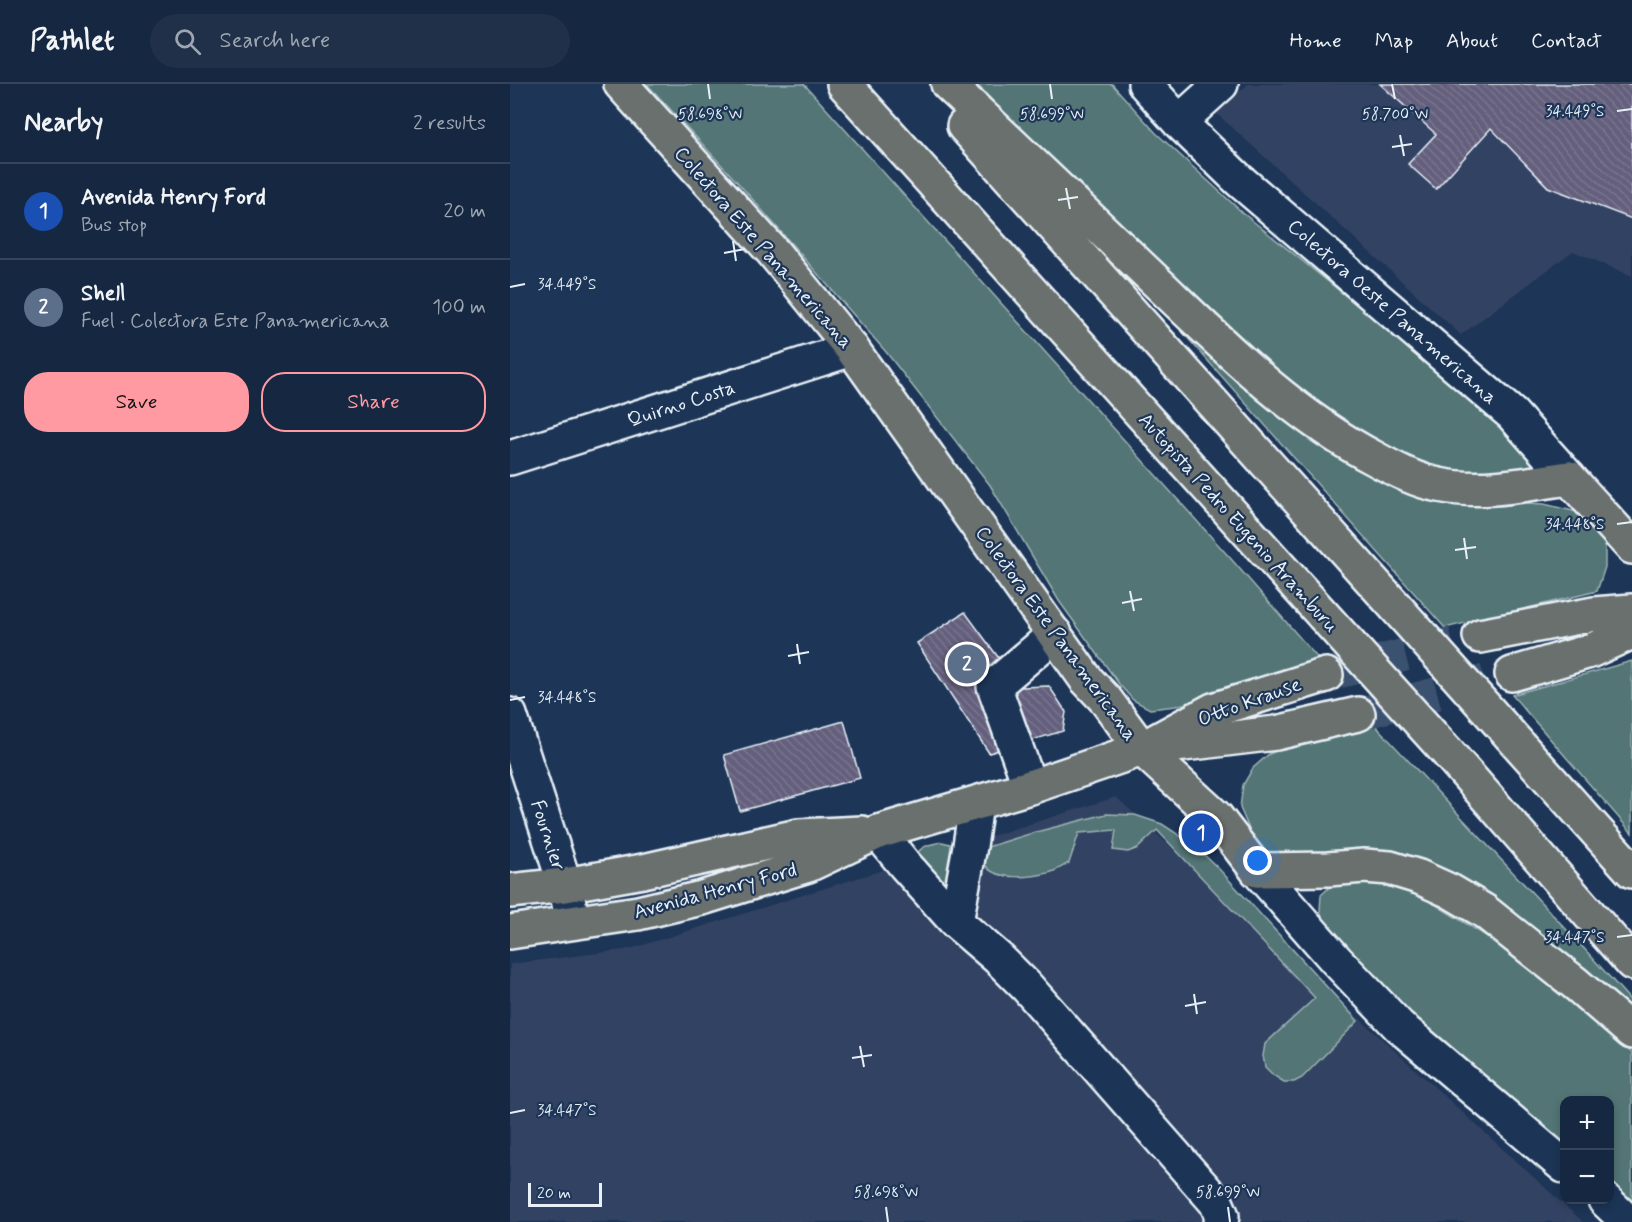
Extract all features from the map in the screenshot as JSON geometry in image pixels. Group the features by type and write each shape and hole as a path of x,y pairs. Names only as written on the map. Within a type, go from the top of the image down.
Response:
{"main road":[{"name":"Colectora Este Panamericana","path":"621,84 773,252 852,349 1086,679 1105,699 1142,749 1216,817 1257,870"},
{"name":"Autopista Pedro Eugenio Aramburu","path":"843,84 1448,753 1632,963"},
{"path":"927,84 1632,871"},
{"path":"948,84 1278,394 1342,439 1399,471 1438,485 1472,489 1569,478"},
{"name":"Colectora Oeste Panamericana","path":"1569,478 1629,539"},
{"path":"1480,636 1594,614 1632,611"},
{"path":"1512,674 1590,651 1632,632"},
{"name":"Otto Krause","path":"1142,749 1213,710 1326,675"},
{"name":"Avenida Henry Ford","path":"510,932 638,913 702,898 808,865 878,832 976,804 1142,749 1276,734 1358,714"},
{"name":"Avenida Henry Ford","path":"510,891 565,885 643,871 798,836 878,832"},
{"path":"1257,870 1364,866 1390,868 1419,877 1450,891 1484,911 1632,1032"}],"street":[{"name":"Colectora Oeste Panamericana","path":"1145,84 1179,122 1239,180 1512,414 1569,478"},
{"path":"1179,122 1221,84"},
{"name":"Quirno Costa","path":"510,458 852,349"},
{"path":"1030,787 994,686 1055,634"},
{"name":"Fournier","path":"510,715 565,885 573,922"},
{"path":"956,922 976,804"},
{"path":"878,832 956,922 998,958 1034,996 1216,1202 1222,1216 1221,1222"},
{"name":"Colectora Este Panamericana","path":"1257,870 1336,960 1400,1026 1560,1163"},
{"path":"1609,1204 1628,1222"}],"shaded area":[{"path":"1248,84 1632,84 1632,276 1573,251 1461,335 1216,113"},
{"path":"1116,797 1560,1201 1560,1204 1563,1204 1583,1222 510,1222 510,964 630,949"}],"green space":[{"path":"647,84 804,84 1322,663 1176,706 1150,709 1133,700 1059,601 990,485 886,352 740,185"},
{"path":"977,84 1112,84 1156,133 1244,214 1518,437 1536,467 1474,482 1408,461 1320,407 1230,336 1032,144"},
{"path":"1145,290 1458,499 1544,504 1581,513 1605,540 1605,567 1597,591 1445,628"},
{"path":"1632,661 1632,833 1512,695"},
{"path":"1374,724 1632,1002 1632,1023 1464,888 1285,856 1266,851 1253,838 1240,808 1243,785 1253,768 1269,754 1299,742"},
{"path":"1106,814 1135,815 1162,824 1194,845 1219,869 1358,1021 1302,1078 1294,1082 1284,1082 1265,1067 1263,1056 1265,1044 1315,998 1157,830 1138,848 1128,852 1113,850 1116,830 1079,833 1069,863 1041,874 1006,876 991,871 985,864 984,848"},
{"path":"942,842 950,844 954,855 946,889 915,857 923,848"},
{"path":"1380,879 1428,900 1504,947 1632,1053 1632,1208 1614,1191 1614,1096 1560,1096 1560,1145 1398,1009 1325,926 1320,910 1321,895 1334,883"}],"building":[{"path":"1380,84 1632,84 1632,219 1548,187 1491,128 1436,189 1408,164 1436,134"},
{"path":"965,612 1020,687 1049,686 1066,712 1063,731 989,753 917,643"},
{"path":"844,721 860,778 740,811 724,755"}],"tunnel":[{"path":"1326,675 1480,636"},
{"path":"1358,714 1512,674"}],"place":[{"name":"Shell","path":"967,664"},
{"name":"Avenida Henry Ford","path":"1201,833"}]}
